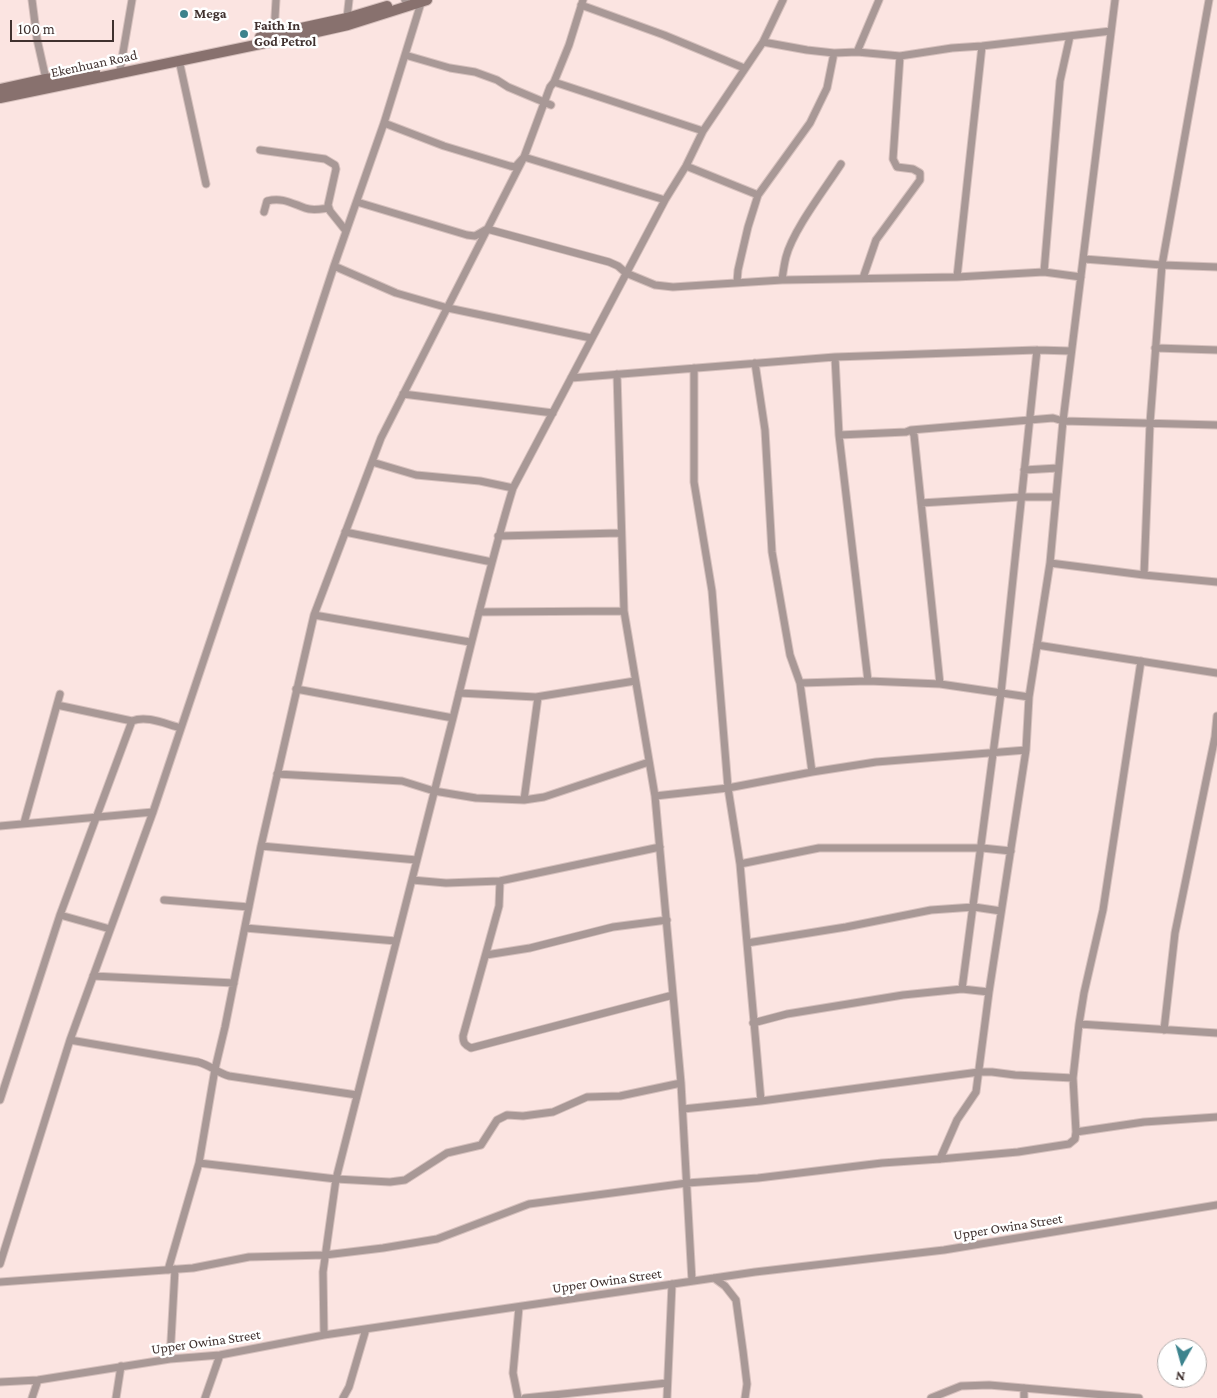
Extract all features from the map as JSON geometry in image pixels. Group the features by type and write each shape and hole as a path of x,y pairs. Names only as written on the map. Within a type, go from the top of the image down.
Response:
{"main road":[{"name":"Ekenhuan Road","path":"0,89 46,79 120,70 134,63 347,18 407,0"},
{"name":"Ekenhuan Road","path":"0,98 348,25 424,1"}],"street":[{"path":"32,0 37,39 46,79"},
{"path":"120,70 132,0"},
{"path":"274,34 276,0"},
{"path":"347,18 349,0"},
{"path":"324,1335 323,1272 336,1179 453,718 470,642 498,536 513,488 591,338 665,200 686,166 703,131 763,42 782,0"},
{"path":"858,52 879,0"},
{"path":"940,1159 957,1120 976,1092 989,992 1026,750 1029,697 1050,563 1062,421 1084,259 1115,0"},
{"path":"1144,575 1150,423 1162,265 1209,0"},
{"path":"0,1264 70,1040 153,812 424,1"},
{"path":"170,1358 171,1269 199,1163 215,1069 261,846 296,689 314,615 381,438 524,157 550,87 554,82 569,44 582,2 744,68"},
{"path":"763,42 834,53 858,52 900,56 952,48 1111,31"},
{"path":"1044,272 1060,81 1070,36"},
{"path":"957,278 982,46"},
{"path":"737,282 748,227 758,195 810,123 827,88 834,53"},
{"path":"405,55 450,68 475,72 551,105"},
{"path":"863,278 876,240 920,180 920,173 913,169 897,167 893,159 900,56"},
{"path":"179,60 206,184"},
{"path":"554,82 703,131"},
{"path":"384,123 444,146 510,166 515,167 524,157"},
{"path":"260,150 325,159 335,165 336,170 328,205 346,231"},
{"path":"524,157 665,200"},
{"path":"782,280 786,257 792,242 841,164"},
{"path":"686,166 758,195"},
{"path":"264,212 266,201 283,199 306,209 320,210 329,208"},
{"path":"356,202 467,235 476,236 487,229 609,262 618,266 626,273 655,285 673,287 782,280 957,278 1044,272 1081,277"},
{"path":"1084,259 1217,267"},
{"path":"334,266 396,293 448,308 591,338"},
{"path":"1155,348 1217,350"},
{"path":"571,378 836,357 1037,350 1071,352"},
{"path":"962,989 1001,693 1020,497 1037,350"},
{"path":"836,357 839,434 868,681"},
{"path":"755,363 765,430 772,552 790,655 800,683 812,772"},
{"path":"694,368 694,482 712,591 728,788 740,864 761,1101"},
{"path":"617,374 620,533 624,612 655,796 683,1109 692,1281"},
{"path":"404,394 553,413"},
{"path":"839,434 906,432 911,430 1053,418 1062,421 1217,425"},
{"path":"911,430 914,435 940,684"},
{"path":"372,462 416,474 480,481 513,488"},
{"path":"1024,470 1058,468"},
{"path":"921,503 1020,497 1056,497"},
{"path":"345,532 492,562"},
{"path":"498,536 620,533"},
{"path":"1050,563 1217,582"},
{"path":"479,612 624,612"},
{"path":"314,615 470,642"},
{"path":"1037,645 1217,673"},
{"path":"0,1282 192,1268 249,1257 325,1255 437,1239 529,1204 687,1183 758,1178 1069,1144 1075,1139 1076,1132 1074,1078 1079,1024 1103,910 1141,661"},
{"path":"459,693 538,697 635,681"},
{"path":"800,683 868,681 940,684 1029,697"},
{"path":"296,689 453,718"},
{"path":"24,823 60,694"},
{"path":"524,800 538,697"},
{"path":"57,705 132,721 138,718 146,718 180,728"},
{"path":"1164,1030 1175,933 1215,738 1217,716"},
{"path":"0,1100 60,915 132,721"},
{"path":"655,796 728,788 876,762 1026,750"},
{"path":"277,774 402,781 434,791 476,798 524,800 544,797 649,762"},
{"path":"0,826 153,812"},
{"path":"261,846 417,860"},
{"path":"412,880 446,883 500,881 660,847"},
{"path":"740,864 819,848 982,848 1011,851"},
{"path":"500,881 498,906 463,1036 465,1046 471,1048 673,995"},
{"path":"164,900 249,907"},
{"path":"747,943 846,927 931,910 974,907 1001,911"},
{"path":"60,915 110,929"},
{"path":"486,955 530,948 613,928 667,920"},
{"path":"245,928 396,941"},
{"path":"93,976 234,983"},
{"path":"753,1023 787,1014 903,994 962,989 989,992"},
{"path":"1079,1024 1217,1033"},
{"path":"70,1040 198,1062 229,1076 357,1095"},
{"path":"683,1109 761,1101 979,1072 1074,1078"},
{"path":"199,1163 336,1179 390,1182 405,1180 447,1153 481,1145 497,1120 507,1115 523,1116 553,1112 587,1097 620,1096 681,1083"},
{"path":"1076,1132 1144,1122 1217,1116"},
{"name":"Upper Owina Street","path":"0,1382 38,1380 170,1358 220,1355 324,1335 692,1281 944,1250 1217,1205"},
{"path":"714,1278 726,1286 736,1300 744,1351 745,1398"},
{"path":"667,1398 672,1284"},
{"path":"518,1398 513,1373 519,1307"},
{"path":"343,1398 349,1387 366,1329"},
{"path":"206,1398 220,1355"},
{"path":"116,1398 121,1366"},
{"path":"32,1398 38,1380"},
{"path":"525,1398 667,1383"},
{"path":"931,1398 961,1386 989,1385 1139,1398"},
{"path":"1024,1388 1024,1398"}],"place":[{"name":"Mega","path":"184,14"},
{"name":"Faith In God Petrol","path":"244,34"}]}
